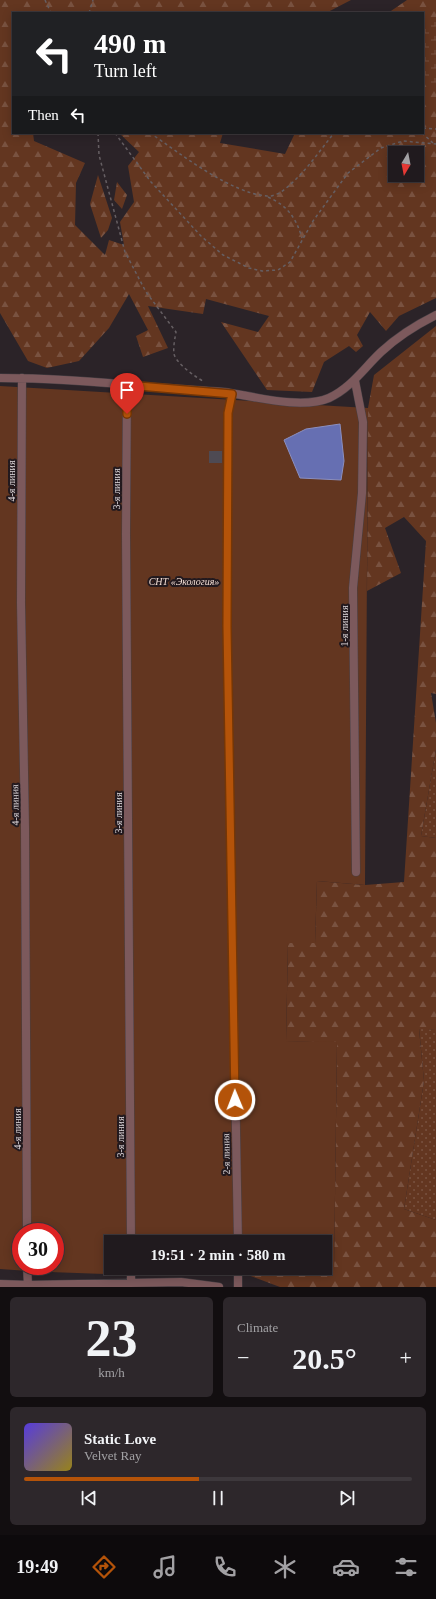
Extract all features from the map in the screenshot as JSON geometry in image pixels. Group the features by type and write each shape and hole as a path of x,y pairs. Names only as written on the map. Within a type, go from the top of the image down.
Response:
{"street":[{"path":"0,378 22,378 127,385 232,394 294,402 309,402 330,397 355,381 380,352 394,340 436,315"},
{"name":"4-я линия","path":"22,378 21,603 25,836 27,1223"},
{"name":"1-я линия","path":"355,381 363,422 362,493 353,588 356,872"},
{"name":"3-я линия","path":"127,385 126,542 131,1235"},
{"name":"2-я линия","path":"232,394 228,413 227,627 238,1235"},
{"path":"28,1275 28,1285"},
{"path":"131,1275 131,1283"},
{"path":"238,1275 238,1287"},
{"path":"0,1284 28,1285 181,1282 219,1287"}],"path":[{"path":"45,0 51,12"},
{"path":"89,12 93,0"},
{"path":"424,128 436,129"},
{"path":"98,134 99,155 125,252 146,292 176,332 174,353 177,360 197,378 204,382"},
{"path":"116,134 151,182 201,236 223,255 249,268 262,271 278,270 290,262 313,221 348,173 381,148 403,141 436,144"},
{"path":"152,134 224,181 282,203 298,224 303,239"},
{"path":"268,197 280,192 304,170 333,134"},
{"path":"423,134 433,143"}],"green space":[{"path":"0,0 351,0 328,12 12,12 12,134 33,134 34,141 85,163 76,183 75,225 105,255 109,240 124,245 120,222 134,202 128,166 139,152 120,134 223,134 220,143 285,154 295,134 424,134 424,12 389,12 407,0 436,0 436,298 399,316 386,331 370,312 357,335 363,346 356,352 349,346 324,362 312,392 267,390 221,322 258,332 269,316 206,299 203,314 148,306 168,348 143,357 136,336 148,330 129,294 109,328 79,361 47,368 28,361 0,313"},
{"path":"436,18 436,85 424,81 424,24"},
{"path":"98,175 112,218 108,230 101,238 90,204"},
{"path":"117,182 127,195 122,209 114,200"},
{"path":"436,326 436,694 431,693 436,723 436,749 421,836 436,838 436,1030 419,1029 424,1081 404,1209 436,1220 436,1287 280,1287 248,1275 332,1275 332,1272 334,1272 337,1043 286,1041 288,943 315,943 317,881 365,885 404,882 426,541 404,517 385,528 401,573 367,591 368,408 374,375"},
{"name":"СНТ «Экология»","path":"0,386 368,408 365,885 317,881 315,943 288,943 286,1041 337,1042 334,1272 332,1272 332,1235 104,1235 104,1274 64,1273 64,1223 12,1223 12,1270 0,1269"},
{"path":"436,749 436,838 421,836"},
{"path":"419,1028 436,1030 436,1220 404,1209 424,1081"}],"water":[{"path":"340,424 344,461 341,480 300,478 284,440 306,429"}],"building":[{"path":"209,451 222,451 222,463 209,463"}],"route":[{"path":"127,414 127,385 224,392 232,394 228,413 227,627 235,1100"}]}
